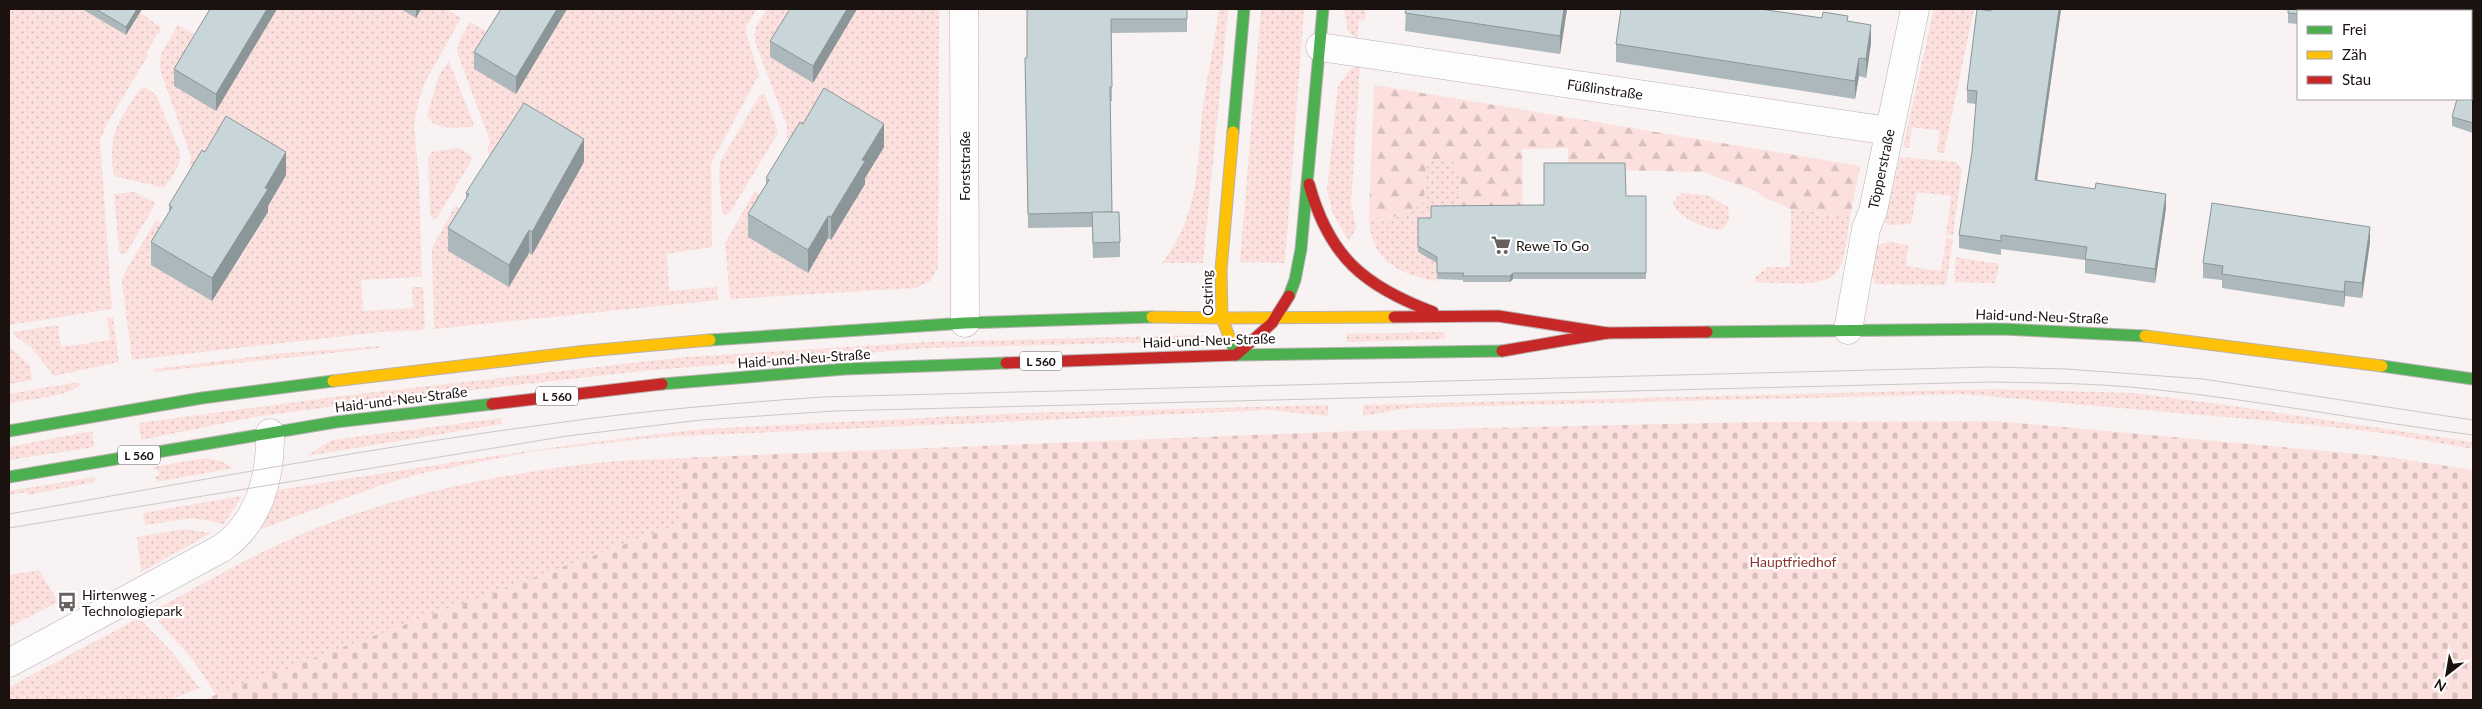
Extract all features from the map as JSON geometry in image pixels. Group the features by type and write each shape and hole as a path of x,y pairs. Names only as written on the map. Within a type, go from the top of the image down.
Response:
{"main road":[{"name":"Ostring","path":"1236,354 1222,318 1220,270 1244,9"},
{"path":"1236,354 1259,337 1277,319 1289,298 1297,269 1309,184 1324,9"},
{"path":"1309,184 1320,224 1344,258 1381,288 1402,300 1448,317"},
{"name":"Haid-und-Neu-Straße","path":"9,432 202,398 432,368 727,338 965,323 1158,317 1277,319 1498,316 1607,333"},
{"name":"Haid-und-Neu-Straße","path":"9,477 270,433 440,409 631,388 837,369 1236,354 1402,350 1446,353 1497,352 1607,333 2002,329 2128,334 2254,348 2473,379"}],"street":[{"name":"Forststraße","path":"964,9 965,323"},
{"name":"Töpperstraße","path":"1848,330 1866,230 1873,211 1915,9"},
{"name":"Füßlinstraße","path":"1320,47 1889,132"},
{"path":"9,663 222,548 236,537 252,515 265,485 269,469 270,433"}],"green space":[{"path":"9,9 138,11 160,27 161,34 158,33 146,53 149,54 109,120 100,140 112,309 9,325"},
{"path":"277,9 446,9 461,18 425,82 414,124 419,178 422,277 361,280 363,311 413,308 412,287 423,287 425,330 380,332 132,360 122,282 124,274 156,220 235,267 268,212 189,165 191,157 160,69 161,54 178,25 202,39 230,87"},
{"path":"567,9 757,9 746,27 746,33 759,75 711,163 712,247 667,254 669,291 717,287 718,300 434,329 432,248 455,206 467,213 509,287 529,253 532,254 565,199 487,152 490,141 457,52 459,41 470,22 494,36 528,73"},
{"path":"767,9 784,9 796,16 857,9 939,9 938,268 930,281 916,288 730,299 725,243 755,191 767,198 808,273 828,238 831,240 865,184 862,182 883,147 799,145 787,138 787,126 755,42 755,28"},
{"path":"1219,9 1228,9 1203,263 1162,263 1184,226 1190,207"},
{"path":"1261,9 1304,9 1285,263 1240,262"},
{"path":"1344,9 1366,9 1365,21 1359,20 1357,39 1348,31"},
{"path":"1934,9 1974,9 1944,153 1937,152 1940,131 1912,127 1909,148 1903,147"},
{"path":"449,61 474,125 473,127 454,128 440,126 430,120 427,115 439,75"},
{"path":"1360,66 1351,204 1356,228 1349,241 1333,214 1327,190 1338,86 1352,68"},
{"path":"1374,85 1860,166 1850,217 1791,209 1765,198 1756,191 1703,172 1568,169 1568,148 1522,149 1523,212 1461,212 1460,174 1455,162 1434,159 1426,162 1424,201 1419,206 1389,219 1369,217"},
{"path":"145,87 156,95 180,152 178,166 164,188 114,176 112,149 116,130 125,111 140,89"},
{"path":"765,94 778,133 731,211 725,216 722,211 719,180 720,162 760,95"},
{"path":"456,148 462,149 473,158 437,218 433,219 430,214 428,158 432,152"},
{"path":"1900,157 1956,162 1962,169 1953,235 1946,235 1951,196 1917,192 1911,224 1889,225 1885,223"},
{"path":"1434,159 1455,162 1460,174 1461,212 1437,212 1437,281 1411,275 1389,263 1374,244 1370,232 1369,217 1390,219 1419,206 1424,201 1426,162"},
{"path":"134,192 156,203 127,252 121,254 119,251 114,194"},
{"path":"1682,193 1707,195 1728,207 1729,219 1723,229 1717,230 1702,226 1680,213 1673,202"},
{"path":"1791,209 1850,217 1841,264 1832,276 1812,283 1755,282 1755,277 1768,267 1790,267"},
{"path":"1946,238 1953,239 1946,285 1875,284 1870,268 1876,245 1890,242 1908,245 1906,266 1941,271"},
{"path":"1956,257 1999,264 1995,283 1954,282"},
{"path":"113,317 119,362 54,376 31,347 15,336 13,332 58,325 61,347 110,340 107,318"},
{"path":"1440,332 1445,334 1445,339 1347,342 1346,334"},
{"path":"1203,335 1202,340 1197,341 928,348 642,371 382,400 260,416 141,440 139,423 341,396 686,357 927,342"},
{"path":"9,346 30,366 32,380 9,384"},
{"path":"380,346 379,348 153,372 155,369 275,354"},
{"path":"78,382 81,384 67,392 9,403 9,394"},
{"path":"1994,389 2133,393 2473,442 2473,449 2383,433 2304,424 1962,394 1409,408 1363,416 1363,405"},
{"path":"1328,405 1328,416 1270,410 661,437 535,451 419,474 379,486 261,529 278,490 491,456 650,435 704,429 1024,413"},
{"path":"501,418 502,424 306,456 332,440"},
{"name":"Hauptfriedhof","path":"1996,421 2380,456 2473,470 2473,700 203,700 680,524 680,458 1355,431 1756,422"},
{"path":"92,431 94,447 9,460 9,447"},
{"path":"205,458 221,461 233,468 156,482 155,477 159,475 158,469 154,470 153,467"},
{"path":"680,458 680,524 216,695 193,660 150,612 273,547 348,516 387,504 466,484 546,469 609,462"},
{"path":"95,477 95,481 89,483 28,495 27,492 9,495 9,491"},
{"path":"242,496 224,524 193,518 145,525 143,513"},
{"path":"185,529 211,533 141,572 137,537"},
{"path":"39,570 58,602 9,627 9,575"},
{"path":"139,618 172,652 200,688 170,700 9,700 9,687"}],"building":[{"path":"96,9 137,9 126,27"},
{"path":"210,9 267,9 216,94 174,69"},
{"path":"501,9 557,9 516,77 474,52"},
{"path":"790,9 847,9 813,66 770,41"},
{"path":"1027,9 1187,9 1187,19 1111,19 1112,212 1028,214 1025,58 1027,58"},
{"path":"1406,9 1564,9 1560,36 1405,13"},
{"path":"1621,9 1760,9 1822,18 1823,12 1848,16 1847,21 1871,25 1866,59 1859,58 1855,81 1616,44"},
{"path":"1977,9 1991,11 1991,9 2059,9 2035,180 2095,189 2096,183 2166,194 2155,269 2085,259 2087,247 2001,235 2001,241 1959,235 1972,152 1977,91 1967,90"},
{"path":"2288,9 2438,9 2297,10 2297,14 2288,13"},
{"path":"2473,45 2473,123 2452,117 2457,100 2472,100"},
{"path":"824,88 884,124 862,160 865,161 831,217 828,216 808,250 748,214 769,180 766,178 800,122 803,124"},
{"path":"524,103 584,139 532,232 529,230 509,265 448,228 469,194 466,193"},
{"path":"226,116 286,152 265,188 268,189 212,278 151,242 172,207 169,205 202,150 205,152"},
{"path":"1544,163 1625,163 1626,196 1646,196 1646,273 1513,273 1510,276 1463,276 1464,273 1437,273 1437,257 1418,246 1418,218 1431,218 1431,206 1544,205"},
{"path":"2212,203 2370,227 2362,283 2345,281 2344,292 2222,274 2223,266 2203,263"},
{"path":"1092,212 1119,212 1120,242 1093,243"}],"tram line":[{"path":"9,514 286,465 494,432 661,410 823,397 1990,367 2066,369 2203,379 2473,420"},
{"path":"9,528 567,436 701,420 834,411 1991,382 2090,384 2150,389 2231,399 2473,435"}],"traffic: fast":[{"path":"1233,132 1244,9"},
{"path":"1289,296 1295,280 1301,249 1323,9"},
{"path":"710,340 965,323 1152,317"},
{"path":"1707,332 2001,329 2145,336"},
{"path":"1230,339 1236,355 1502,351"},
{"path":"662,384 845,369 1006,363"},
{"path":"2382,366 2473,379"},
{"path":"9,431 202,398 333,381"},
{"path":"9,477 336,422 492,404"}],"traffic: slow":[{"path":"1152,317 1222,318 1221,270 1233,132"},
{"path":"1230,339 1222,318 1394,317"},
{"path":"2145,336 2382,366"},
{"path":"333,381 587,351 710,340"}],"traffic: jam":[{"path":"1309,184 1327,231 1339,250 1353,266 1387,291 1433,312"},
{"path":"1006,363 1236,355 1272,323 1289,296"},
{"path":"1394,317 1498,316 1607,333"},
{"path":"1502,351 1607,333 1707,332"},
{"path":"492,404 662,384"}],"place":[{"name":"Rewe To Go","path":"1501,245"},
{"name":"Hirtenweg - Technologiepark","path":"67,602"}]}
